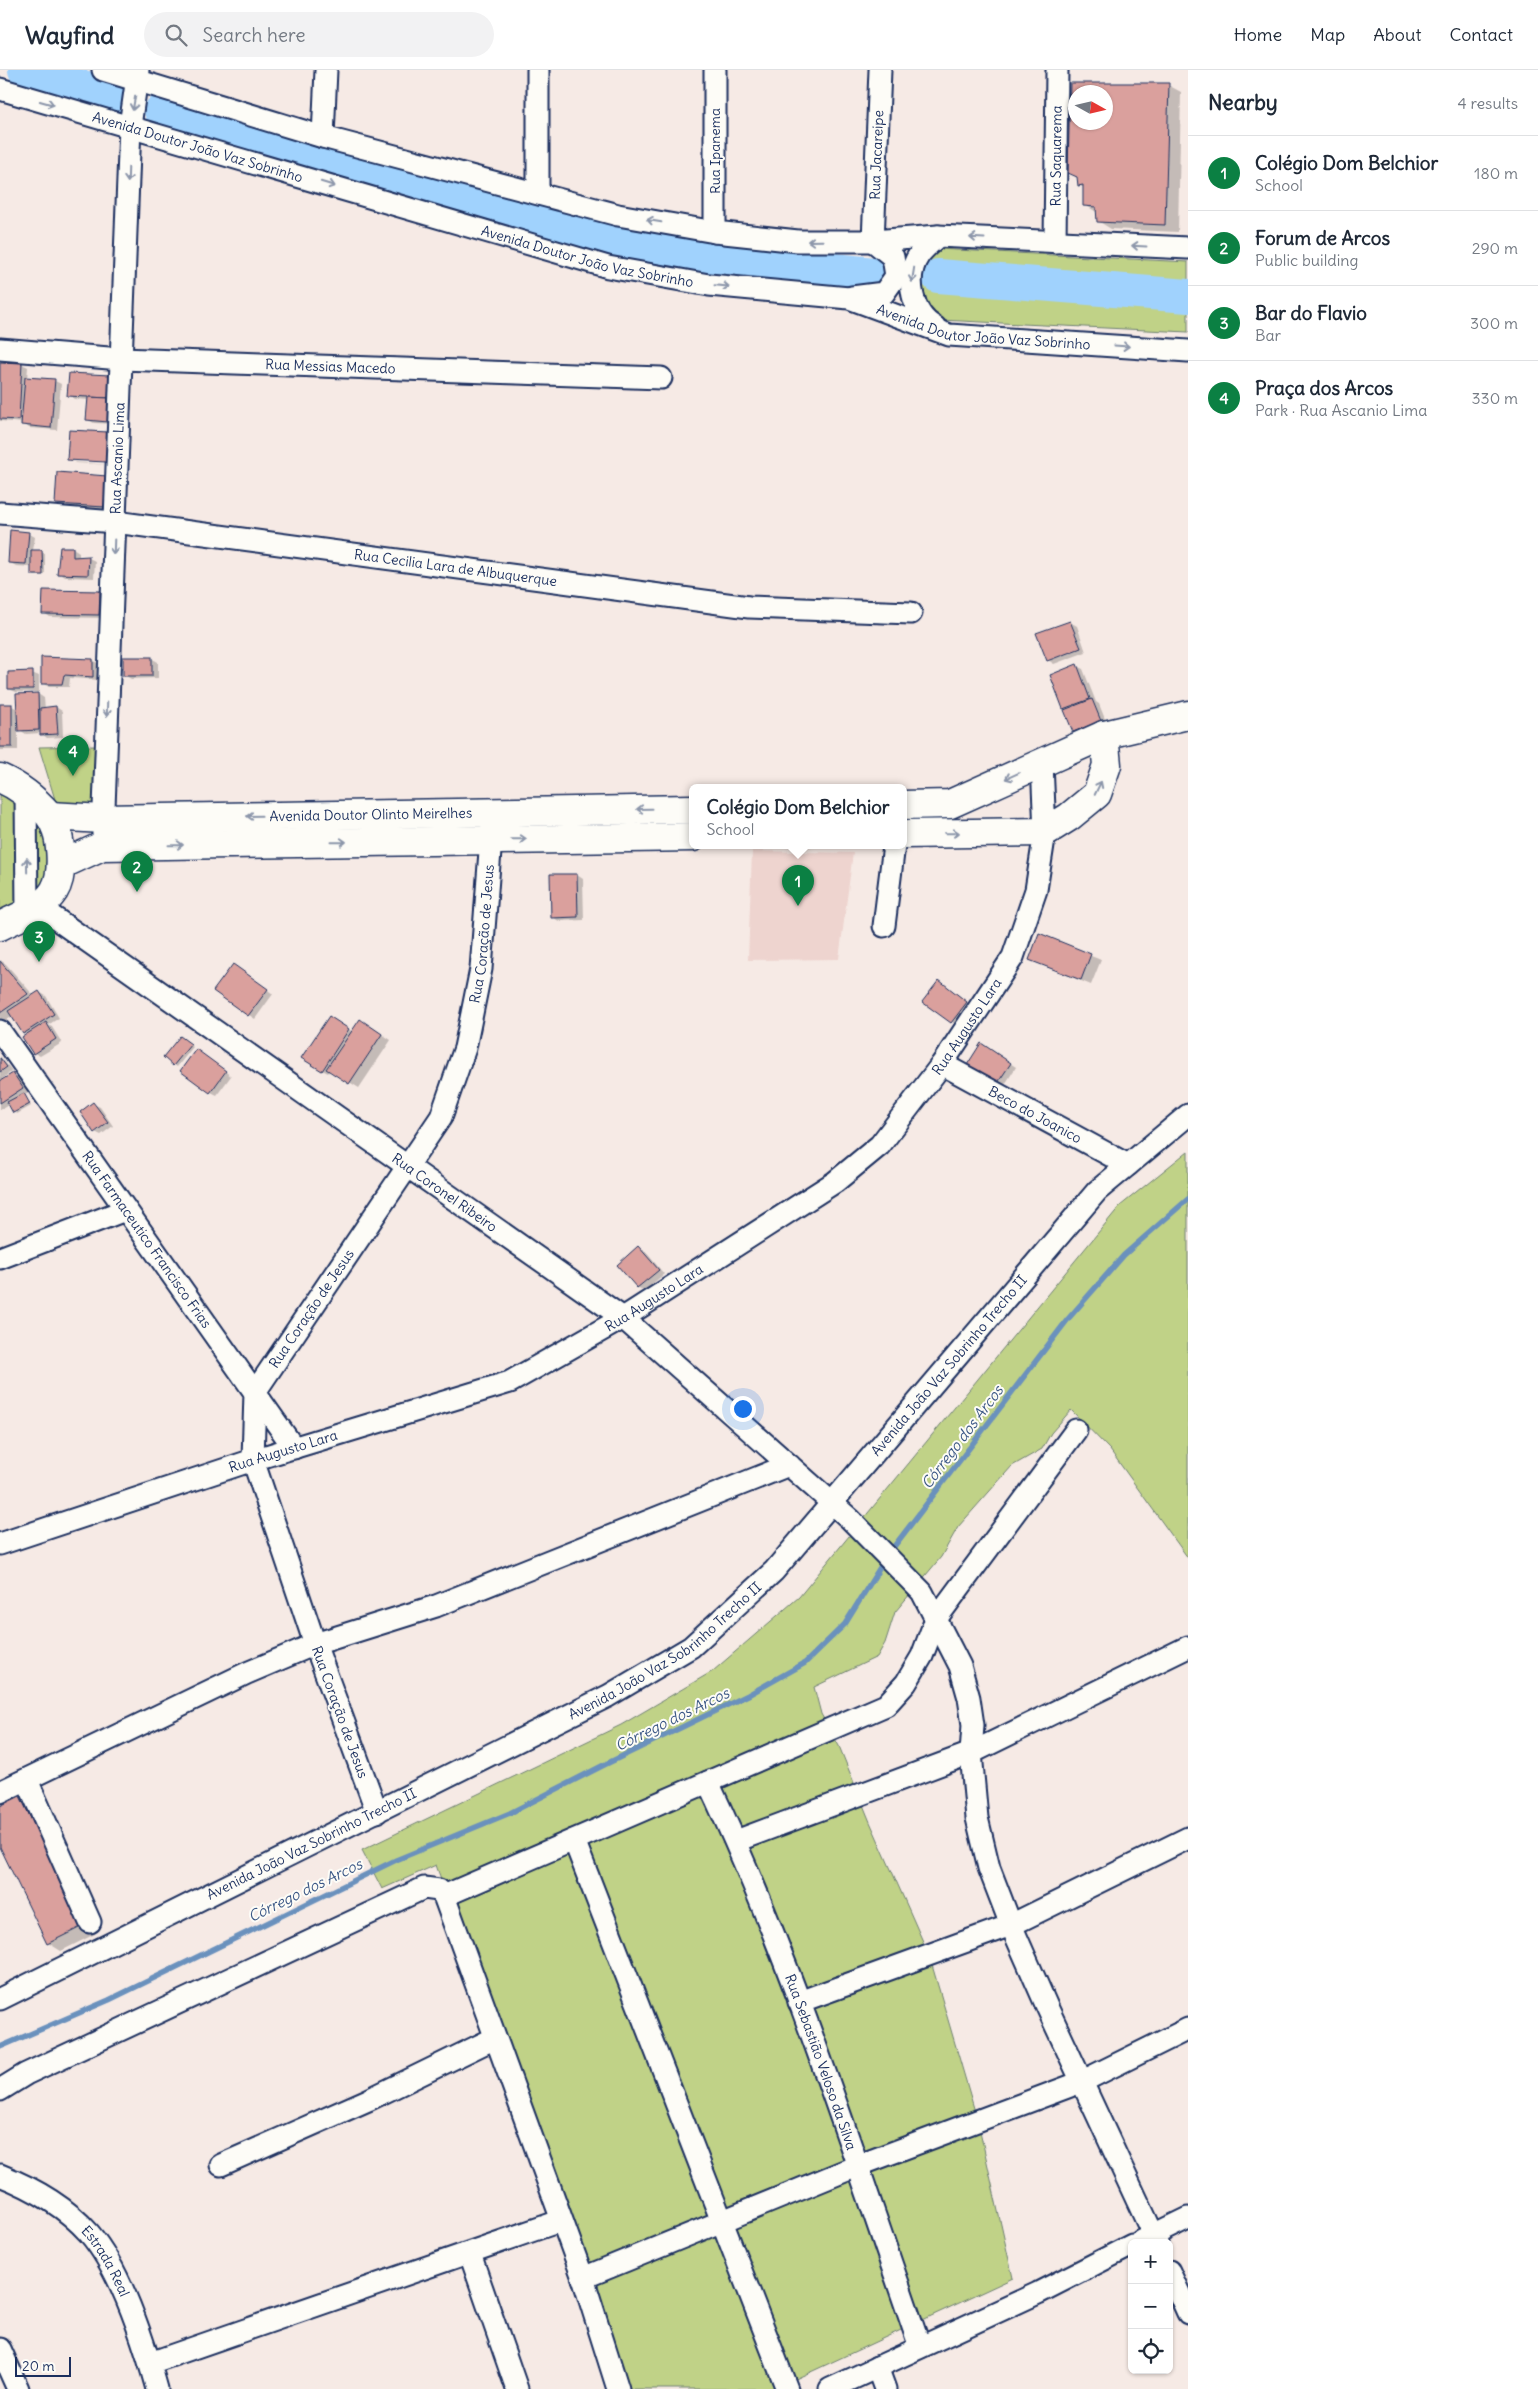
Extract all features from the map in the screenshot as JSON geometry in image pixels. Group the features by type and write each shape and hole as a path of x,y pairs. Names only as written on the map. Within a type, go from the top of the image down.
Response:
{"main road":[{"path":"907,805 950,804 1104,735 1188,715"},
{"path":"907,834 1045,832 1069,816 1096,794 1107,765 1104,735"},
{"path":"0,778 26,793 50,816 58,836 61,864 54,891 33,910 0,926"},
{"name":"Avenida Doutor Olinto Meirelhes","path":"50,816 103,819 689,809"},
{"path":"299,815 299,843"},
{"name":"Avenida Doutor Olinto Meirelhes","path":"61,864 102,846 689,837"}],"street":[{"path":"103,70 138,75 324,137 538,194 618,215 715,232 798,242 938,236 1188,248"},
{"path":"324,137 326,70"},
{"path":"538,70 538,194"},
{"name":"Rua Ipanema","path":"715,70 715,232"},
{"name":"Rua Jacareipe","path":"873,240 880,70"},
{"name":"Rua Saquarema","path":"1055,242 1056,70"},
{"name":"Rua Ascanio Lima","path":"102,846 130,126 138,75"},
{"name":"Avenida Doutor João Vaz Sobrinho","path":"0,89 608,267 709,285 849,298 949,335 1185,356"},
{"path":"938,236 918,256 912,275 912,295 921,314 931,325 949,335"},
{"path":"849,298 884,293 896,276 893,257 873,240"},
{"name":"Rua Messias Macedo","path":"0,349 121,359 661,378"},
{"name":"Rua Cecilia Lara de Albuquerque","path":"0,513 115,522 749,607 911,613"},
{"name":"Rua Augusto Lara","path":"0,1544 253,1460 510,1382 623,1318 835,1182 880,1145 942,1064 1013,957 1036,890 1045,832 1042,763"},
{"path":"26,793 33,910"},
{"name":"Rua Coração de Jesus","path":"377,1812 315,1644 253,1460 255,1392 441,1118 465,1048 481,969 493,812"},
{"path":"884,926 894,849"},
{"name":"Rua Coronel Ribeiro","path":"33,910 623,1318 850,1519 922,1592 960,1666 969,1698 973,1725 971,1753 977,1818 989,1868 1011,1925 1149,2239"},
{"name":"Rua Farmaceutico Francisco Frias","path":"0,1031 294,1448"},
{"name":"Beco do Joanico","path":"942,1064 1128,1165"},
{"name":"Avenida João Vaz Sobrinho Trecho II","path":"0,1999 608,1696 691,1647 774,1571 1098,1191 1188,1115"},
{"path":"0,1258 125,1210"},
{"path":"444,1896 886,1705 906,1683 922,1656 936,1619 1076,1430"},
{"path":"0,1792 246,1673 315,1644 436,1606 789,1465"},
{"path":"736,1841 971,1753 1188,1647"},
{"path":"26,1780 90,1922"},
{"name":"Rua Sebastião Veloso da Silva","path":"708,1782 736,1841 799,2002 920,2347"},
{"path":"799,2002 1011,1925 1188,1838"},
{"path":"574,1840 787,2389"},
{"path":"0,2090 26,2074 424,1888 438,1890 444,1896 560,2221 583,2278 618,2389"},
{"path":"583,2278 857,2166 1081,2082 1188,2029"},
{"path":"221,2165 368,2100 495,2038"},
{"name":"Estrada Real","path":"0,2175 45,2197 69,2215 89,2234 119,2283 150,2363 157,2389"},
{"path":"1151,2239 1188,2218"},
{"path":"150,2363 470,2254 560,2221"},
{"path":"830,2389 1038,2293 1128,2247"},
{"path":"470,2254 517,2389"},
{"path":"1173,2279 1188,2313"},
{"path":"0,2349 18,2389"},
{"path":"877,2367 885,2389"}],"shaded area":[{"path":"752,851 853,853 839,959 748,960"}],"green space":[{"path":"937,249 1188,262 1188,332 940,320 927,312 916,273"},
{"path":"97,746 98,805 57,806 39,747"},
{"path":"0,780 24,795 24,913 0,923"},
{"path":"27,797 56,836 39,905"},
{"path":"1188,1151 1188,1558 1110,1450 1071,1410 1051,1433 1042,1449 1012,1466 958,1527 941,1557 895,1612 885,1643 877,1657 814,1687 821,1714 839,1746 870,1822 929,1955 978,2122 1013,2278 774,2389 624,2389 436,1865 382,1889 362,1850 621,1725 713,1671 799,1597 1120,1206"}],"building":[{"path":"1070,83 1169,83 1165,225 1097,222 1096,207 1083,206 1083,185 1078,186 1077,177 1068,173 1069,130 1113,130 1113,85 1070,85"},
{"path":"0,362 22,363 19,420 0,419"},
{"path":"69,373 110,375 109,398 67,396"},
{"path":"25,377 55,379 51,428 21,425"},
{"path":"88,397 109,398 108,422 86,420"},
{"path":"69,430 108,432 106,462 67,460"},
{"path":"57,472 107,476 105,507 55,504"},
{"path":"10,530 29,532 26,564 8,563"},
{"path":"60,547 73,547 73,557 89,556 88,575 57,574"},
{"path":"31,550 42,550 43,575 31,575"},
{"path":"43,590 100,591 99,615 42,614"},
{"path":"1070,621 1081,648 1047,661 1036,633"},
{"path":"41,657 93,659 93,677 64,675 62,684 41,684"},
{"path":"123,657 152,657 152,676 123,676"},
{"path":"1077,664 1090,699 1063,709 1050,675"},
{"path":"33,671 33,689 8,689 8,672"},
{"path":"38,693 39,730 18,731 16,694"},
{"path":"1092,699 1101,721 1073,732 1064,710"},
{"path":"0,704 12,704 12,747 0,747"},
{"path":"56,706 58,734 40,735 40,708"},
{"path":"550,874 577,874 578,917 551,918"},
{"path":"1039,933 1091,954 1081,980 1029,960"},
{"path":"0,961 28,994 0,1013"},
{"path":"233,964 268,989 248,1016 213,991"},
{"path":"939,980 967,1002 951,1023 922,1002"},
{"path":"39,991 54,1014 23,1034 8,1011"},
{"path":"329,1016 349,1029 322,1071 301,1058"},
{"path":"360,1019 382,1034 349,1084 326,1069"},
{"path":"46,1022 56,1039 33,1054 22,1037"},
{"path":"180,1036 191,1044 173,1066 163,1057"},
{"path":"981,1043 1011,1063 997,1084 967,1065"},
{"path":"196,1049 226,1071 210,1093 180,1071"},
{"path":"0,1058 7,1067 0,1072"},
{"path":"13,1073 23,1088 0,1103 0,1081"},
{"path":"24,1093 30,1104 13,1113 7,1102"},
{"path":"93,1102 108,1122 94,1133 80,1112"},
{"path":"638,1246 659,1270 637,1288 617,1265"},
{"path":"20,1796 83,1926 47,1944 0,1847 0,1806"}],"waterway":[{"path":"25,70 114,96"},
{"path":"161,111 518,215 626,242 720,259 874,274"},
{"path":"938,276 1188,296"},
{"name":"Córrego dos Arcos","path":"889,1553 1068,1319 1124,1255 1188,1199"},
{"name":"Córrego dos Arcos","path":"0,2047 109,2000 396,1860 510,1813 748,1695 805,1663 845,1624 884,1561"}],"place":[{"name":"Praça dos Arcos","path":"73,776"},
{"name":"Forum de Arcos","path":"137,892"},
{"name":"Colégio Dom Belchior","path":"798,906"},
{"name":"Bar do Flavio","path":"39,962"}]}
